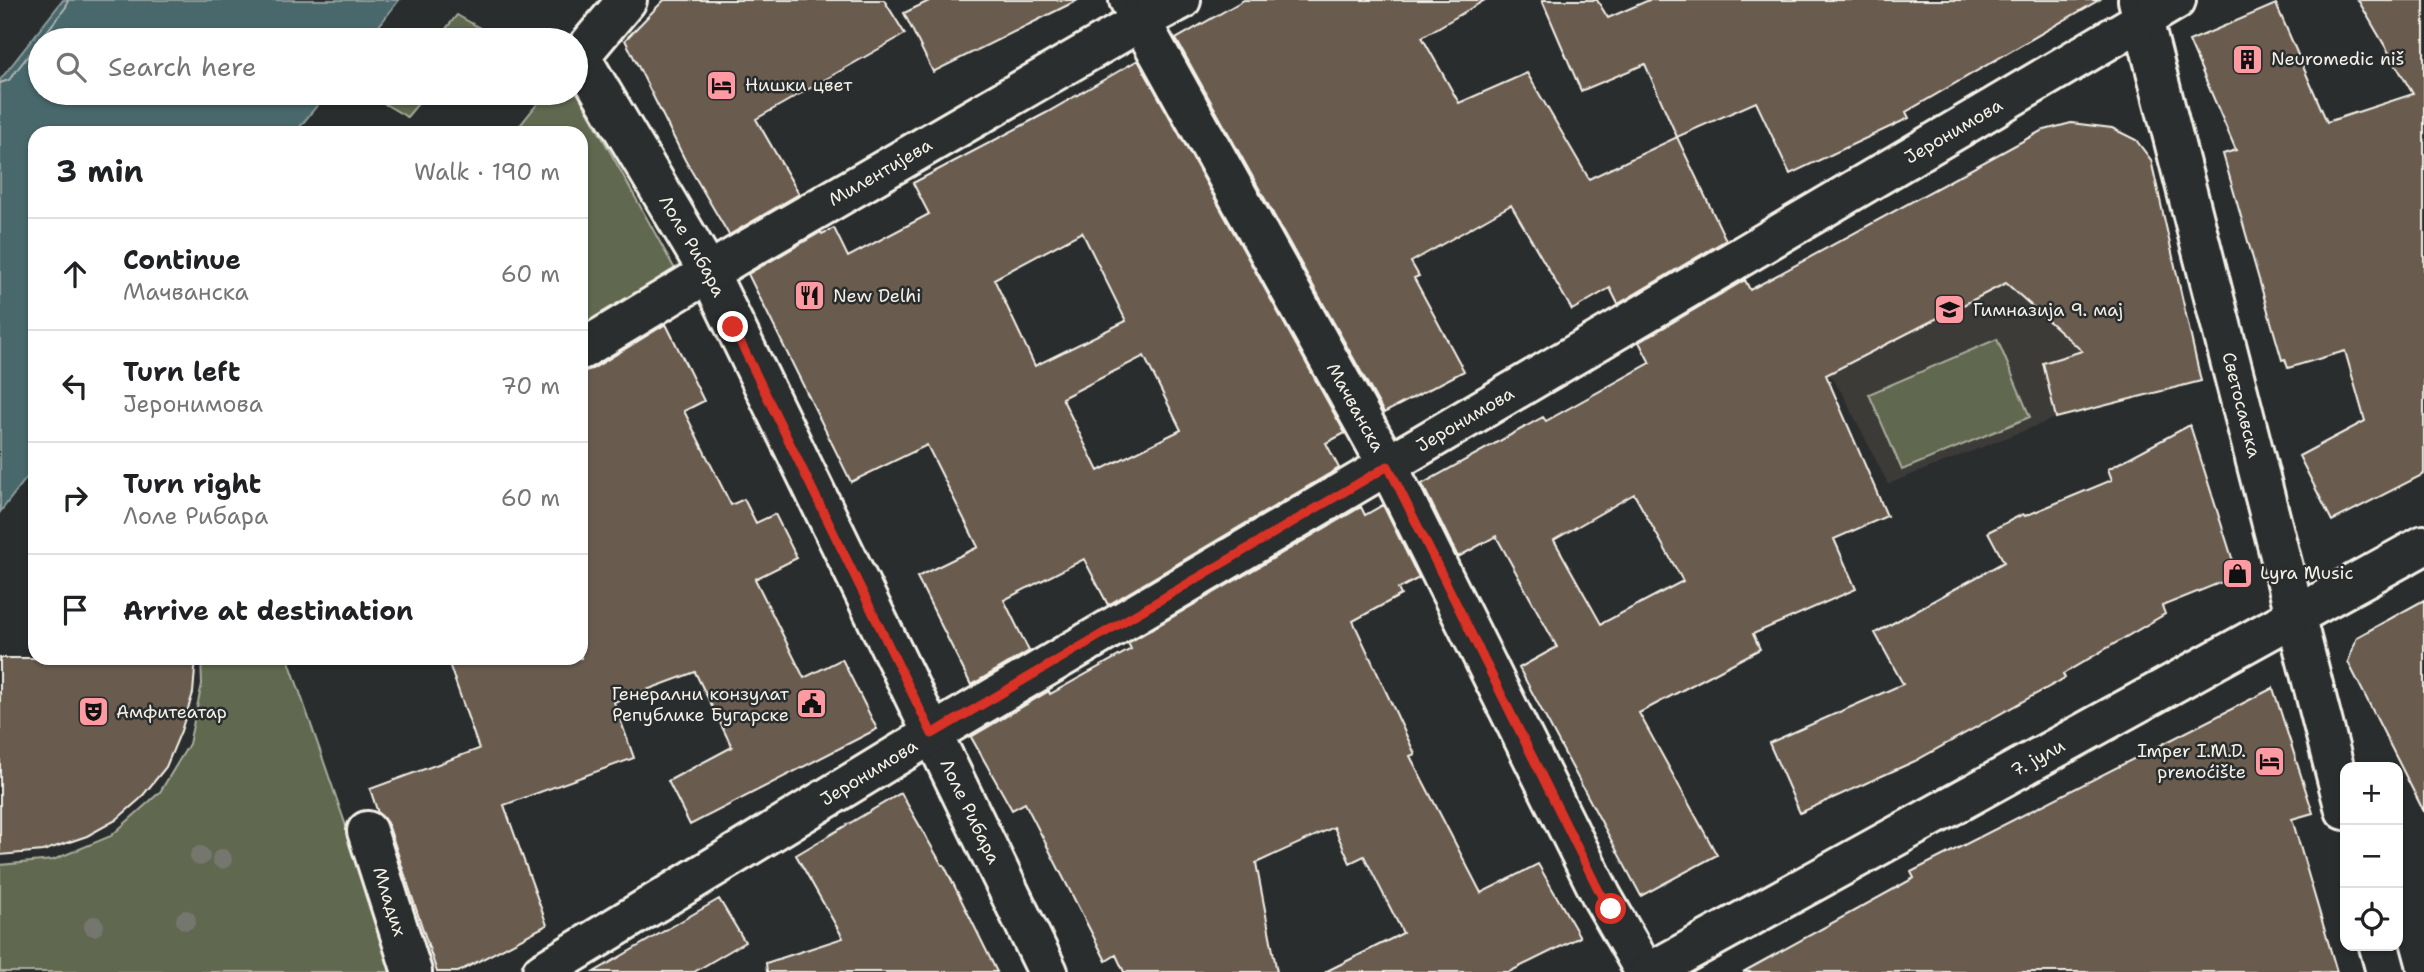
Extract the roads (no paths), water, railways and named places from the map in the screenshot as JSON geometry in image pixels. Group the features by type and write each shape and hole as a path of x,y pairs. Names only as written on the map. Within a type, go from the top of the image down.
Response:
{"street":[{"name":"Лоле Рибара","path":"588,47 628,0"},
{"name":"Милентијева","path":"588,346 1135,11 1181,0"},
{"name":"Јеронимова","path":"542,972 932,734 1388,466 2140,10 2176,0"},
{"name":"Светосавска","path":"2140,10 2340,790"},
{"name":"Мачванска","path":"1135,11 1388,466 1602,897 1647,972"},
{"name":"Лоле Рибара","path":"588,69 709,273 1048,972"},
{"name":"7. јули","path":"1647,972 2424,545"},
{"name":"Младих","path":"367,831 412,972"},
{"path":"2380,951 2386,972"}],"water":[{"path":"63,0 399,0 377,28 41,28"},
{"path":"28,44 28,105 317,105 301,126 28,126 28,476 0,512 0,80"}],"place":[{"name":"Neuromedic niš","path":"2248,59"},
{"name":"Нишки цвет","path":"722,85"},
{"name":"New Delhi","path":"810,296"},
{"name":"Гимназија 9. мај","path":"1950,310"},
{"name":"Lyra Music","path":"2237,573"},
{"name":"Генерални конзулат Републике Бугарске","path":"812,704"},
{"name":"Амфитеатар","path":"93,712"},
{"name":"Imper I.M.D. prenoćište","path":"2269,761"}]}
